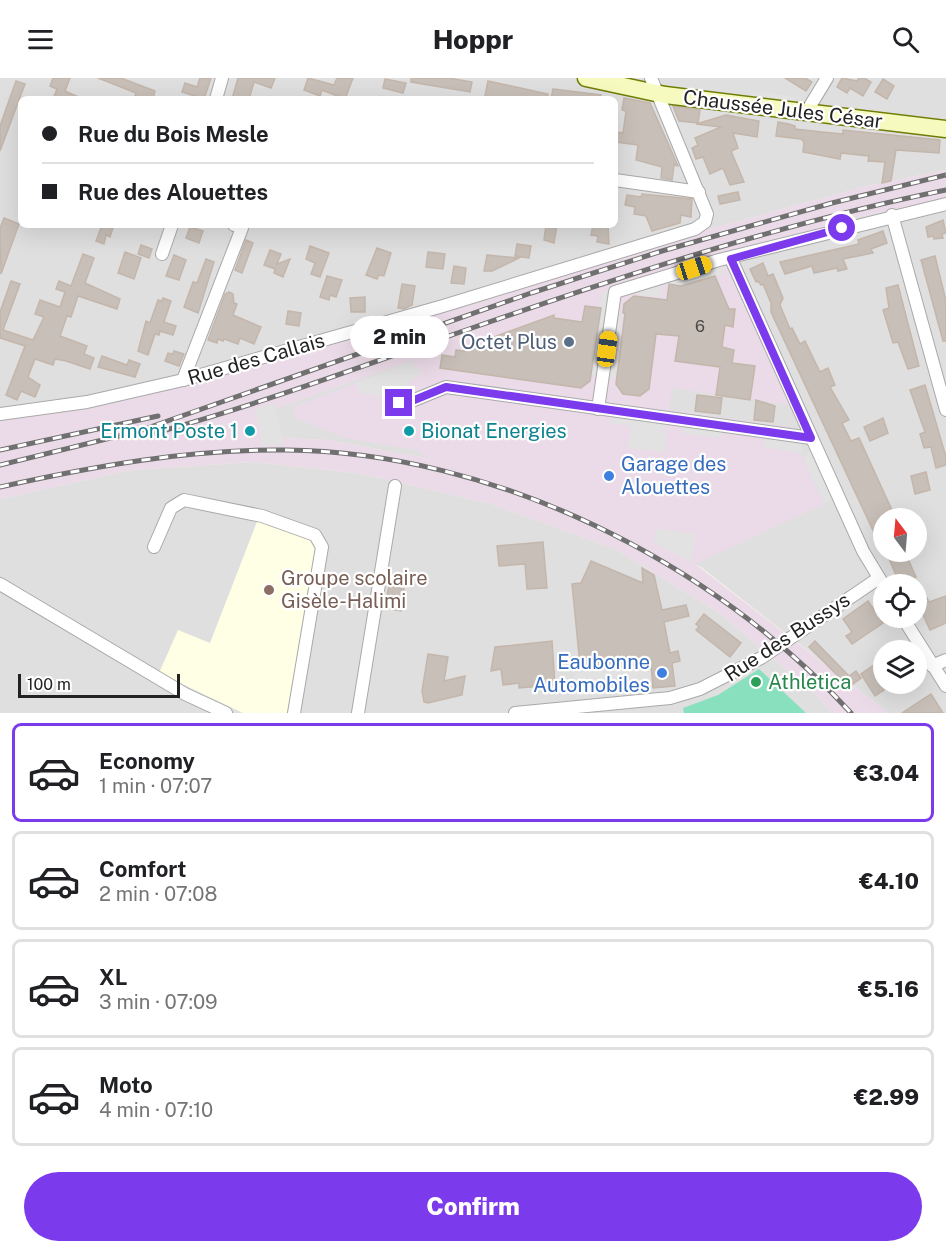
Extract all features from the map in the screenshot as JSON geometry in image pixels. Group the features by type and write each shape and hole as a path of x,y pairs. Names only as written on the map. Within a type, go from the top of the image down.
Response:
{"street":[{"path":"217,96 222,78"},
{"name":"Chaussée Jules César","path":"586,78 653,85 665,95 946,129"},
{"path":"807,111 827,78"},
{"path":"653,85 699,192"},
{"path":"618,180 699,192"},
{"name":"Rue des Callais","path":"0,414 87,402 183,380 443,306 684,233 705,222 708,214 699,192"},
{"path":"598,409 615,292 714,261 731,259 892,215 946,204"},
{"path":"892,215 946,410"},
{"path":"162,254 171,228"},
{"path":"183,380 242,228"},
{"path":"731,259 863,551 876,574"},
{"path":"399,403 407,403 446,387 811,438"},
{"path":"358,713 395,486"},
{"path":"154,547 171,508 184,500 261,516 315,535 322,547 294,713"},
{"path":"0,584 185,694 226,713"},
{"name":"Rue des Bussys","path":"515,713 670,698 700,689 761,658 873,587"},
{"path":"909,628 946,686"},
{"path":"932,666 946,660"}],"shaded area":[{"path":"0,78 946,78 946,170 867,186 633,250 433,315 152,392 0,417"},
{"path":"753,91 795,97 794,105 752,99"},
{"path":"946,170 946,200 858,217 722,256 789,405 672,388 669,410 788,427 824,504 695,564 888,713 832,713 819,697 718,612 615,549 491,504 363,474 254,462 131,470 0,499 0,417 152,392 433,315 633,250 867,186","holes":["455,345 296,406 293,417 345,438 421,451 421,455 444,461 327,440 282,438 275,409"]},
{"path":"946,200 946,713 888,713 701,567 573,505 488,469 327,440 282,438 274,409 642,278 858,217"},
{"path":"722,264 724,273 684,286 663,285 661,298 636,294 637,286"},
{"path":"602,292 615,292 612,310 623,313 615,379 591,376"},
{"path":"411,362 421,373 401,390 398,398 360,393 355,383"},
{"path":"274,403 284,445 263,446 255,409"},
{"path":"611,416 666,423 665,431 650,429 667,433 665,452 628,448 631,426 610,423"},
{"path":"684,425 722,430 721,438 682,433"},
{"path":"764,436 802,441 801,453 763,447"},
{"path":"812,449 835,498 824,504 804,458"},
{"path":"254,462 363,474 491,504 615,549 718,612 819,697 832,713 0,713 0,499 131,470"},
{"name":"Groupe scolaire Gisèle-Halimi","path":"258,519 311,540 315,549 289,713 243,713 159,673 178,630 210,643"},
{"path":"656,529 695,534 691,562 654,543"},
{"path":"649,665 652,690 575,696 574,673"}],"green space":[{"name":"Athletica","path":"759,669 806,713 684,713 683,708 718,695"}],"building":[{"path":"53,78 70,78 65,91 76,96 54,96 57,89 50,86"},
{"path":"98,78 121,78 155,91 154,96 135,96 136,93"},
{"path":"200,78 211,78 205,96 182,92 185,83 197,87"},
{"path":"238,78 275,78 271,88 254,82 250,96 233,96"},
{"path":"308,78 334,85 337,78 353,78 346,96 337,96 322,90 320,96 304,90"},
{"path":"411,78 449,78 472,82 470,92 411,82"},
{"path":"785,78 805,78 812,82 806,91"},
{"path":"842,78 857,81 859,78 864,78 871,82 863,96 850,88 847,93 837,87"},
{"path":"385,79 406,83 403,93 383,88"},
{"path":"883,79 894,86 887,99 875,92"},
{"path":"16,81 25,84 21,96 18,96 18,103 0,151 0,126"},
{"path":"488,81 548,94 548,96 485,96"},
{"path":"553,89 601,95 601,96 552,96"},
{"path":"624,98 650,103 678,166 674,165 672,180 661,178 662,167 636,160 638,145 618,142 618,132 623,133 626,111 622,110"},
{"path":"673,106 700,110 698,123 679,121"},
{"path":"726,115 759,121 757,137 733,133 738,148 731,151 744,182 730,185 723,168 710,174 703,157 696,159 692,148 698,145 695,138 721,127 696,124"},
{"path":"778,122 795,126 795,129 843,134 843,130 940,140 939,153 896,150 891,181 882,183 885,162 868,161 869,156 841,153 840,159 803,152 804,142 801,139 776,136"},
{"path":"738,192 740,200 720,204 718,196"},
{"path":"642,194 692,199 691,217 681,215 680,223 652,231 646,216 634,214 635,207 625,205 627,195 641,197"},
{"path":"4,218 18,224 1,274 0,228"},
{"path":"943,220 946,233 942,234 943,238 928,237 926,227"},
{"path":"101,228 113,228 110,237 106,235 104,244 96,241"},
{"path":"190,228 203,231 199,243 186,238"},
{"path":"546,228 556,228 554,243 544,240"},
{"path":"592,228 608,228 609,244 597,242 598,236 591,235"},
{"path":"883,231 887,243 871,249 873,253 843,259 847,269 838,271 837,268 814,273 812,266 785,274 780,262 859,244 858,240"},
{"path":"246,240 253,243 242,273 235,270"},
{"path":"517,244 531,246 529,258 515,256"},
{"path":"141,245 152,249 149,258 138,254"},
{"path":"310,246 329,253 320,277 311,274 315,263 306,259"},
{"path":"377,248 391,253 384,276 379,275 377,279 366,275"},
{"path":"270,250 281,254 277,264 290,259 283,277 274,273 275,269 264,265"},
{"path":"125,252 141,258 134,279 118,273"},
{"path":"428,252 445,254 443,269 426,267"},
{"path":"83,254 94,258 85,283 120,299 117,309 78,296 71,317 67,316 60,336 87,346 84,354 94,358 90,369 55,359 53,365 35,359 28,377 40,385 35,397 21,391 17,400 6,395 25,346 0,338 0,312 11,281 20,284 3,330 33,340 44,317 35,314 40,300 60,307 65,292 56,289 59,281 71,286"},
{"path":"174,255 186,260 179,280 166,276"},
{"path":"487,255 519,258 492,271 484,271"},
{"path":"935,256 946,301 946,341 943,341 921,260"},
{"path":"206,259 214,262 198,313 184,307 193,282 197,283"},
{"path":"763,263 768,276 773,274 783,298 780,305 790,329 792,328 800,344 805,341 820,372 828,368 835,385 830,387 849,420 842,423 851,441 859,438 891,508 873,508 873,530 771,312 771,303 763,284 756,282 750,269"},
{"path":"454,266 466,268 464,284 451,283"},
{"path":"327,276 342,280 336,297 330,295 329,300 320,297"},
{"path":"715,276 729,309 735,309 733,327 725,325 722,347 734,350 732,363 755,366 750,400 716,395 720,367 675,361 679,336 656,334 649,389 640,396 623,394 616,384 625,313 623,313 624,304 634,296 667,300 669,284 681,286"},
{"path":"402,284 415,286 412,305 404,309 398,308"},
{"path":"898,285 919,366 908,369 898,342 893,343 883,310 889,308 886,288"},
{"path":"229,292 233,294 234,303 237,304 233,315 261,327 254,344 240,338 238,344 224,339 223,341 218,339 217,343 208,340 225,294"},
{"path":"365,297 365,312 351,312 350,298"},
{"path":"163,298 171,301 164,322 176,326 173,335 160,331 159,335 155,334 148,355 138,351 146,321 150,323 158,300 162,301"},
{"path":"585,306 601,308 590,381 581,388 440,368 442,355 455,357 456,350 465,351 466,347 489,350 491,338 554,315 554,318 582,322"},
{"path":"288,311 301,313 299,326 286,324"},
{"path":"174,351 184,354 179,366 165,361 168,353 173,354"},
{"path":"102,356 127,365 129,360 140,364 135,377 98,367"},
{"path":"925,385 946,457 946,465 936,468 931,447 924,448 920,434 925,432 910,390"},
{"path":"697,395 722,398 720,414 695,411"},
{"path":"756,400 775,406 773,422 754,420"},
{"path":"883,418 888,433 870,441 864,427"},
{"path":"926,472 930,490 915,494 911,476"},
{"path":"543,542 547,588 527,589 525,564 499,566 497,546"},
{"path":"591,561 643,583 642,568 654,575 662,610 686,605 689,616 664,622 670,653 678,651 680,661 672,663 675,686 653,688 651,664 587,670 580,665 572,584 581,583"},
{"path":"890,562 909,562 915,574 896,574"},
{"path":"389,586 404,589 401,611 384,608"},
{"path":"946,596 946,623 930,630 927,624 927,598 929,602"},
{"path":"868,601 873,608 873,628 876,628 852,644 846,636 852,632 843,619"},
{"path":"704,614 741,643 730,657 696,630 699,627 696,624"},
{"path":"552,641 555,685 519,688 519,683 503,685 501,669 491,671 495,647"},
{"path":"815,641 849,676 856,671 861,678 849,687 809,647"},
{"path":"428,654 448,657 444,681 465,676 462,695 424,702 422,691"},
{"path":"873,666 873,693 861,674"},
{"path":"931,694 943,713 902,713 920,701"}],"railway":[{"path":"0,465 139,431 531,293 662,251 832,203 946,175"},
{"path":"155,433 274,397 646,270 765,234 946,190"},
{"path":"0,450 158,416"},
{"path":"0,487 142,460 250,450 286,450 364,456 442,471 520,494 594,525 666,564 733,608 795,658 851,713"}],"place":[{"name":"Octet Plus","path":"569,342"},
{"name":"Ermont Poste 1","path":"250,431"},
{"name":"Bionat Energies","path":"409,431"},
{"name":"Garage des Alouettes","path":"609,476"},
{"name":"Groupe scolaire Gisèle-Halimi","path":"269,590"},
{"name":"Eaubonne Automobiles","path":"662,673"},
{"name":"Athletica","path":"756,682"}],"route":[{"path":"399,403 407,403 446,387 811,438 731,259 842,228"}]}
